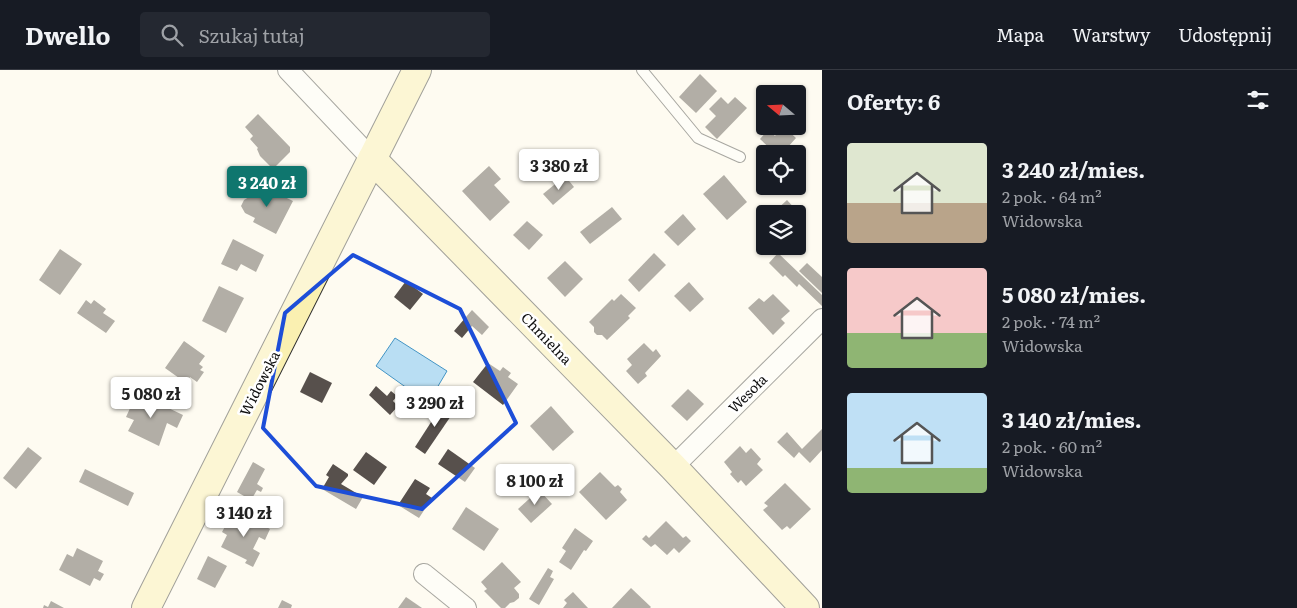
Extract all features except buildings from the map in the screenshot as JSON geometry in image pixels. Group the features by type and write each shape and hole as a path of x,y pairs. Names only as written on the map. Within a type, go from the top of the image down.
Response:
{"street":[{"name":"Chmielna","path":"288,70 372,159 673,467 805,608"},
{"name":"Widowska","path":"146,608 417,70"},
{"name":"Wesoła","path":"673,467 822,319"},
{"path":"424,574 466,608"}],"lane":[{"path":"642,70 698,138 740,157"}],"highlighted area":[{"path":"353,255 460,309 516,423 422,509 316,486 263,428 285,313"}],"water":[{"path":"395,338 447,371 428,403 376,366"}]}
